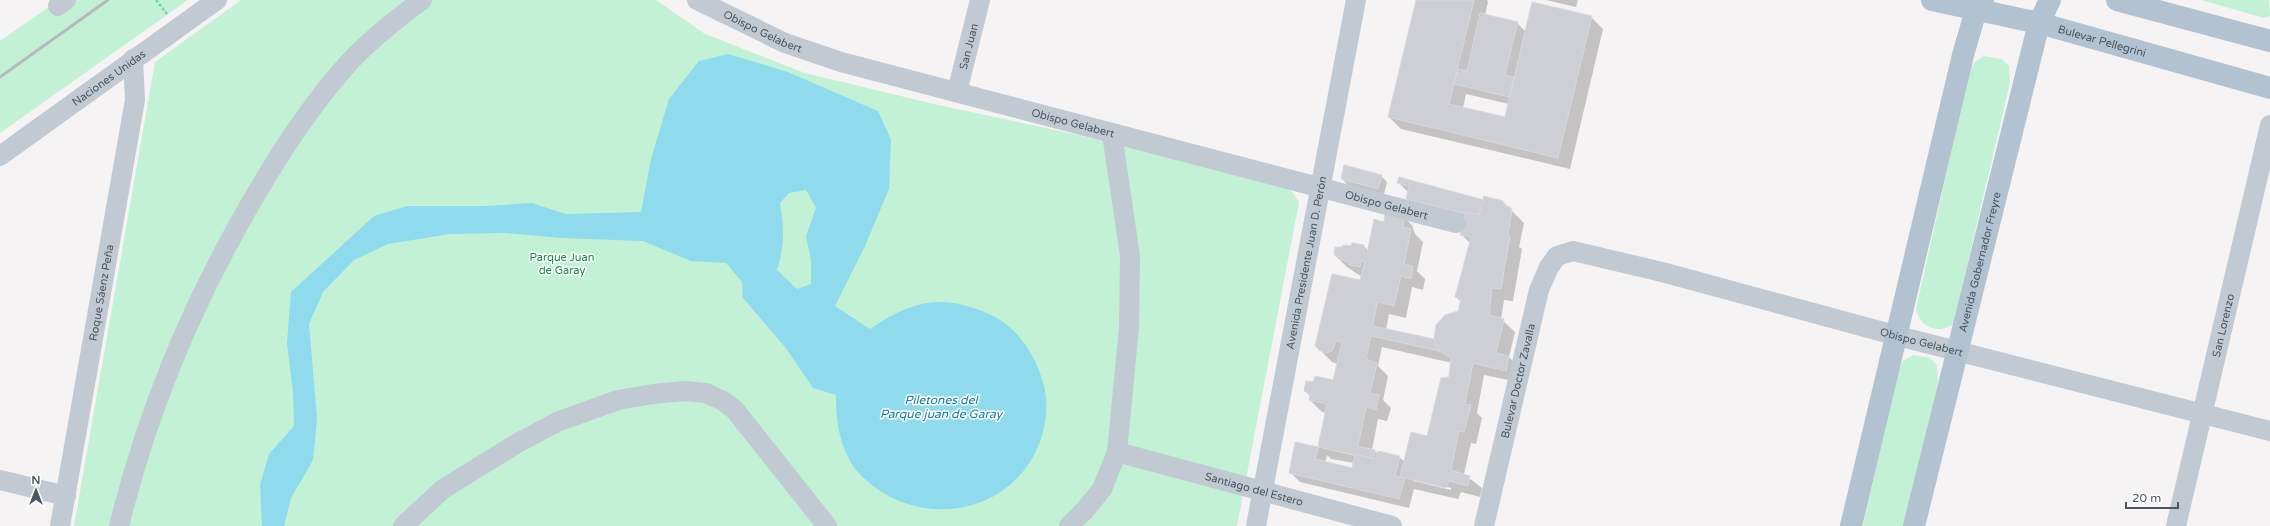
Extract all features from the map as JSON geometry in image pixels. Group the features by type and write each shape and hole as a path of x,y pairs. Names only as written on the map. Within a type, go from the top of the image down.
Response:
{"main road":[{"name":"Bulevar Pellegrini","path":"1932,0 1979,5 2270,88"},
{"name":"Avenida Gobernador Freyre","path":"1914,526 2039,23 2050,0"},
{"path":"2117,0 2270,41"},
{"path":"1851,526 1898,336 1962,63 1979,5"}],"street":[{"name":"Naciones Unidas","path":"0,156 217,0"},
{"path":"119,526 149,425 179,343 205,286 263,183 308,114 346,66 392,23 422,0"},
{"name":"Obispo Gelabert","path":"697,0 785,43 841,62 1456,223"},
{"name":"San Juan","path":"957,92 980,0"},
{"name":"Avenida Presidente Juan D. Perón","path":"1256,526 1356,0"},
{"name":"Roque Sáenz Peña","path":"60,526 135,100 133,59"},
{"name":"San Lorenzo","path":"2176,526 2270,125"},
{"path":"1069,526 1085,510 1102,489 1117,452 1129,327 1130,256 1112,134"},
{"name":"Obispo Gelabert","path":"1573,251 1662,272 1898,336 1958,350 2270,431"},
{"name":"Bulevar Doctor Zavalla","path":"1484,526 1539,290 1549,267 1557,256 1573,251"},
{"path":"403,526 443,490 516,444 558,422 618,400 653,394 685,391 706,393 723,401 735,410 827,526"},
{"name":"Santiago del Estero","path":"1117,452 1392,526"},
{"path":"0,480 66,496"}],"green space":[{"path":"59,0 188,0 0,133 0,41"},
{"name":"Parque Juan de Garay","path":"241,0 656,0 705,34 805,73 934,104 1078,135 1289,187 1299,202 1237,526 74,526 155,62"},
{"path":"2201,0 2269,0 2270,16 2264,18"},
{"path":"1984,56 2002,59 2009,66 2010,83 1953,325 1947,328 1935,329 1925,324 1921,320 1916,309 1969,73 1975,62"},
{"path":"1913,355 1930,358 1937,365 1938,382 1904,526 1863,526 1898,371 1903,361"}],"water":[{"name":"Piletones del Parque juan de Garay","path":"728,54 788,72 878,111 891,140 889,189 865,246 835,306 870,329 900,311 928,303 943,302 973,308 991,315 1008,326 1022,340 1033,357 1038,367 1046,394 1046,413 1043,431 1037,449 1024,470 1008,486 990,498 969,506 946,509 924,508 901,502 880,491 859,473 845,451 838,428 836,395 813,388 785,347 743,298 742,282 726,263 691,261 643,241 561,238 505,233 450,234 388,244 354,260 323,292 309,324 317,419 313,460 291,498 284,526 262,526 260,485 269,454 294,426 293,393 287,343 291,292 374,216 407,206 484,206 532,203 566,214 641,212 651,159 669,99 699,61","holes":["806,190 816,208 806,236 811,260 811,284 797,289 777,270 783,245 780,203 789,193"]}],"building":[{"path":"1416,0 1474,0 1449,104 1505,117 1532,2 1592,16 1558,158 1388,117"},
{"path":"1480,13 1518,22 1505,75 1514,77 1509,97 1454,84 1458,69 1467,71"},
{"path":"1344,165 1382,175 1378,189 1341,179"},
{"path":"1399,177 1484,200 1479,215 1466,212 1466,214 1406,199 1409,186 1397,183"},
{"path":"1484,196 1503,201 1502,204 1510,207 1512,210 1508,235 1510,236 1501,289 1492,288 1489,315 1504,319 1496,353 1509,356 1506,371 1473,363 1465,404 1471,405 1464,432 1459,431 1451,470 1470,476 1468,486 1449,481 1446,488 1400,477 1411,432 1427,436 1441,378 1449,377 1451,358 1439,351 1434,339 1436,325 1445,315 1458,311 1461,299 1455,297 1471,237 1460,235 1466,212 1479,215"},
{"path":"1385,214 1404,219 1403,227 1411,229 1404,264 1413,266 1411,279 1401,276 1394,306 1377,302 1373,326 1434,339 1439,351 1371,336 1366,359 1377,363 1370,393 1379,395 1376,410 1366,407 1358,446 1375,450 1374,459 1318,447 1327,404 1309,400 1310,394 1304,391 1306,381 1313,382 1315,376 1333,380 1342,342 1336,341 1332,351 1327,353 1319,350 1315,346 1332,274 1360,280 1365,262 1361,261 1360,267 1349,265 1349,262 1341,260 1340,257 1334,255 1335,247 1342,247 1343,245 1351,246 1352,243 1364,245 1364,253 1367,253 1374,219 1384,222"},
{"path":"1295,442 1318,447 1315,459 1352,468 1355,454 1376,459 1378,451 1400,456 1395,476 1405,478 1399,499 1289,473"}],"railway":[{"path":"0,77 108,0"}]}
